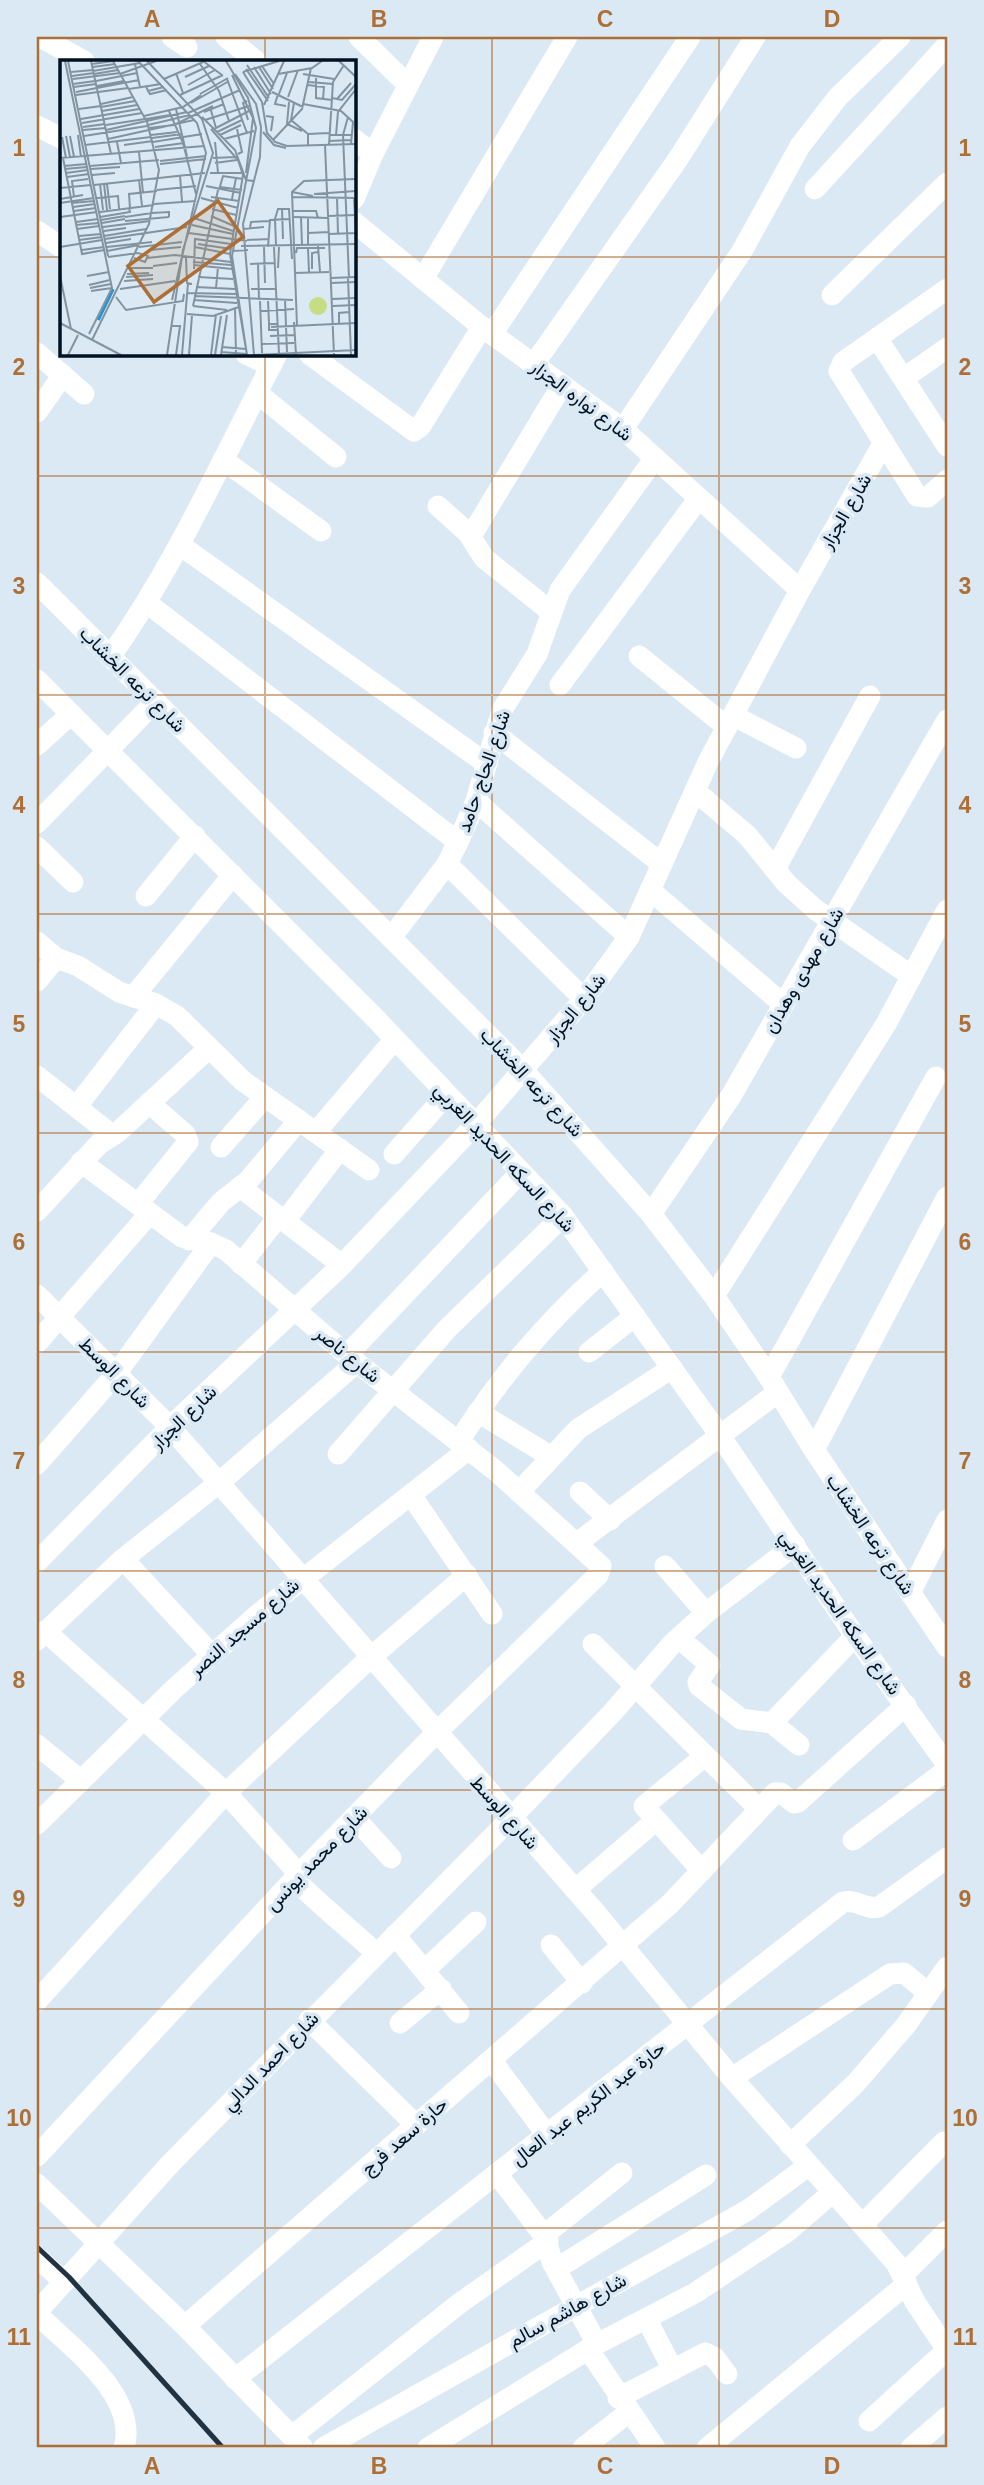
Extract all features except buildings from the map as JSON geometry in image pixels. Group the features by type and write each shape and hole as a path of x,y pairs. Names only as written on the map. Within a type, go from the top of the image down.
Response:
{"street":[{"path":"40,37 82,60"},
{"path":"226,37 255,60"},
{"path":"359,37 408,85"},
{"path":"355,197 373,154 433,37"},
{"path":"423,279 567,37"},
{"path":"310,355 414,432 421,427 690,37"},
{"path":"534,364 678,159 755,37"},
{"path":"623,429 748,242 800,146 838,97 900,37"},
{"path":"816,189 947,46"},
{"path":"37,126 60,138"},
{"path":"355,140 373,154"},
{"path":"832,295 947,183"},
{"name":"شارع نواره الجزار","path":"355,223 487,330 623,429 800,590"},
{"path":"37,231 60,246"},
{"path":"947,289 843,362 839,371 920,498 928,497 947,480"},
{"path":"877,338 947,446"},
{"path":"904,379 947,348"},
{"path":"37,353 84,394"},
{"path":"110,657 147,603 180,545 274,360 251,355"},
{"path":"37,412 63,375"},
{"path":"471,536 562,384"},
{"path":"257,393 336,457"},
{"name":"شارع الجزار","path":"37,1562 170,1427 342,1265 475,1124 584,999 629,937 730,721 884,442"},
{"name":"شارع الحاج حامد","path":"391,938 447,864 458,842 476,802 494,733 514,688 537,654 550,611 567,580 655,458"},
{"path":"223,460 321,531"},
{"path":"560,685 699,498"},
{"path":"438,506 471,536 484,558 550,611"},
{"path":"180,545 487,764"},
{"name":"شارع ترعه الخشاب","path":"37,583 523,1070 651,1214 714,1296 947,1647"},
{"path":"147,603 458,842"},
{"path":"639,656 730,721 796,748"},
{"name":"شارع السكه الحديد الغربي","path":"37,680 395,1039 563,1216 721,1437 855,1636 947,1765"},
{"path":"775,869 870,696"},
{"path":"37,823 156,701"},
{"path":"37,745 71,714"},
{"name":"شارع مهدى وهدان","path":"651,1214 731,1096 947,720"},
{"path":"494,733 662,864"},
{"path":"695,791 747,835 775,869 831,922 911,975"},
{"path":"476,802 629,937"},
{"path":"146,896 195,836"},
{"path":"37,847 73,882"},
{"path":"447,864 584,999"},
{"path":"133,997 233,875"},
{"path":"650,890 783,1004"},
{"path":"714,1296 889,1018 947,910"},
{"path":"37,942 56,958 69,961 133,997 156,1004 177,1016 264,1098 369,1170"},
{"path":"37,981 56,958"},
{"path":"77,1106 156,1004"},
{"path":"189,1240 216,1208 307,1126 395,1039"},
{"path":"37,1211 99,1144 209,1048"},
{"path":"37,1076 112,1135"},
{"path":"577,1543 721,1437 774,1385 936,1077"},
{"path":"394,1154 447,1094"},
{"path":"221,1147 264,1098"},
{"path":"37,1343 144,1209 188,1142 185,1134 149,1103"},
{"path":"241,1264 340,1149"},
{"path":"82,1162 189,1240 211,1242"},
{"path":"376,1953 349,1927 336,1921 226,1793 143,1719 41,1636 123,1559 219,1482 352,1359 521,1172"},
{"path":"240,1187 342,1265"},
{"path":"814,1450 947,1198"},
{"path":"338,1454 465,1309 563,1216"},
{"path":"37,1464 116,1374 211,1242"},
{"name":"شارع ناصر","path":"211,1242 241,1264 352,1359 464,1445 601,1566"},
{"name":"شارع مسجد النصر","path":"37,1824 143,1719 212,1656 303,1576 411,1495 464,1445 478,1412 500,1379 548,1321 603,1271"},
{"name":"شارع الوسط","path":"37,1295 170,1427 575,1890 732,2078 808,2166 863,2224 905,2280 947,2350"},
{"path":"589,1352 635,1316"},
{"path":"519,1492 578,1429 672,1368"},
{"path":"478,1412 550,1456"},
{"path":"580,1492 610,1520"},
{"path":"411,1495 492,1614"},
{"path":"910,1593 947,1520"},
{"name":"شارع احمد الدالي","path":"37,2313 170,2164 511,1818 679,1638 795,1545"},
{"path":"123,1559 212,1656"},
{"name":"شارع محمد يونس","path":"37,2156 297,1876 436,1733 598,1575 601,1566"},
{"path":"665,1566 706,1614"},
{"path":"37,2001 226,1793 371,1657 467,1575"},
{"path":"772,1723 855,1636"},
{"path":"679,1638 710,1665 698,1682 699,1686 744,1720 772,1723 799,1745"},
{"path":"593,1644 759,1809"},
{"name":"حارة سعد فرج","path":"185,2326 582,1983 702,1871 778,1791 790,1801 798,1801 905,1705"},
{"path":"37,1745 80,1780"},
{"path":"702,1871 654,1821 644,1806 705,1756"},
{"path":"853,1840 947,1770"},
{"path":"354,1817 391,1858"},
{"path":"575,1890 654,1821"},
{"name":"حارة عبد الكريم عبد العال","path":"235,2379 843,1902 852,1900 868,1907 880,1908 946,1861"},
{"path":"425,1970 476,1922"},
{"path":"395,1935 459,2013"},
{"path":"551,1945 582,1983"},
{"path":"732,2078 890,1974 904,1973 940,1979 906,2025 855,2084 790,2145"},
{"path":"400,2023 441,1989"},
{"path":"309,2020 416,2125"},
{"path":"492,2060 547,2135"},
{"path":"863,2224 944,2142"},
{"name":"شارع هاشم سالم","path":"323,2448 748,2210 808,2166"},
{"path":"37,2184 185,2326 297,2442 460,2303 546,2238 622,2173"},
{"path":"497,2174 546,2238 556,2269 593,2346 624,2405 655,2448"},
{"path":"556,2269 706,2175"},
{"path":"428,2448 593,2346 695,2293 788,2231 833,2192"},
{"path":"707,2448 905,2280 947,2231"},
{"path":"37,2256 64,2282"},
{"path":"37,2313 113,2389 122,2407 126,2425 124,2448"},
{"path":"647,2320 673,2370"},
{"path":"869,2421 947,2350"},
{"path":"583,2448 624,2405 673,2370 705,2353 715,2358 727,2374"},
{"path":"911,2448 947,2417"}],"railway":[{"path":"37,2247 69,2277 223,2448"}]}
